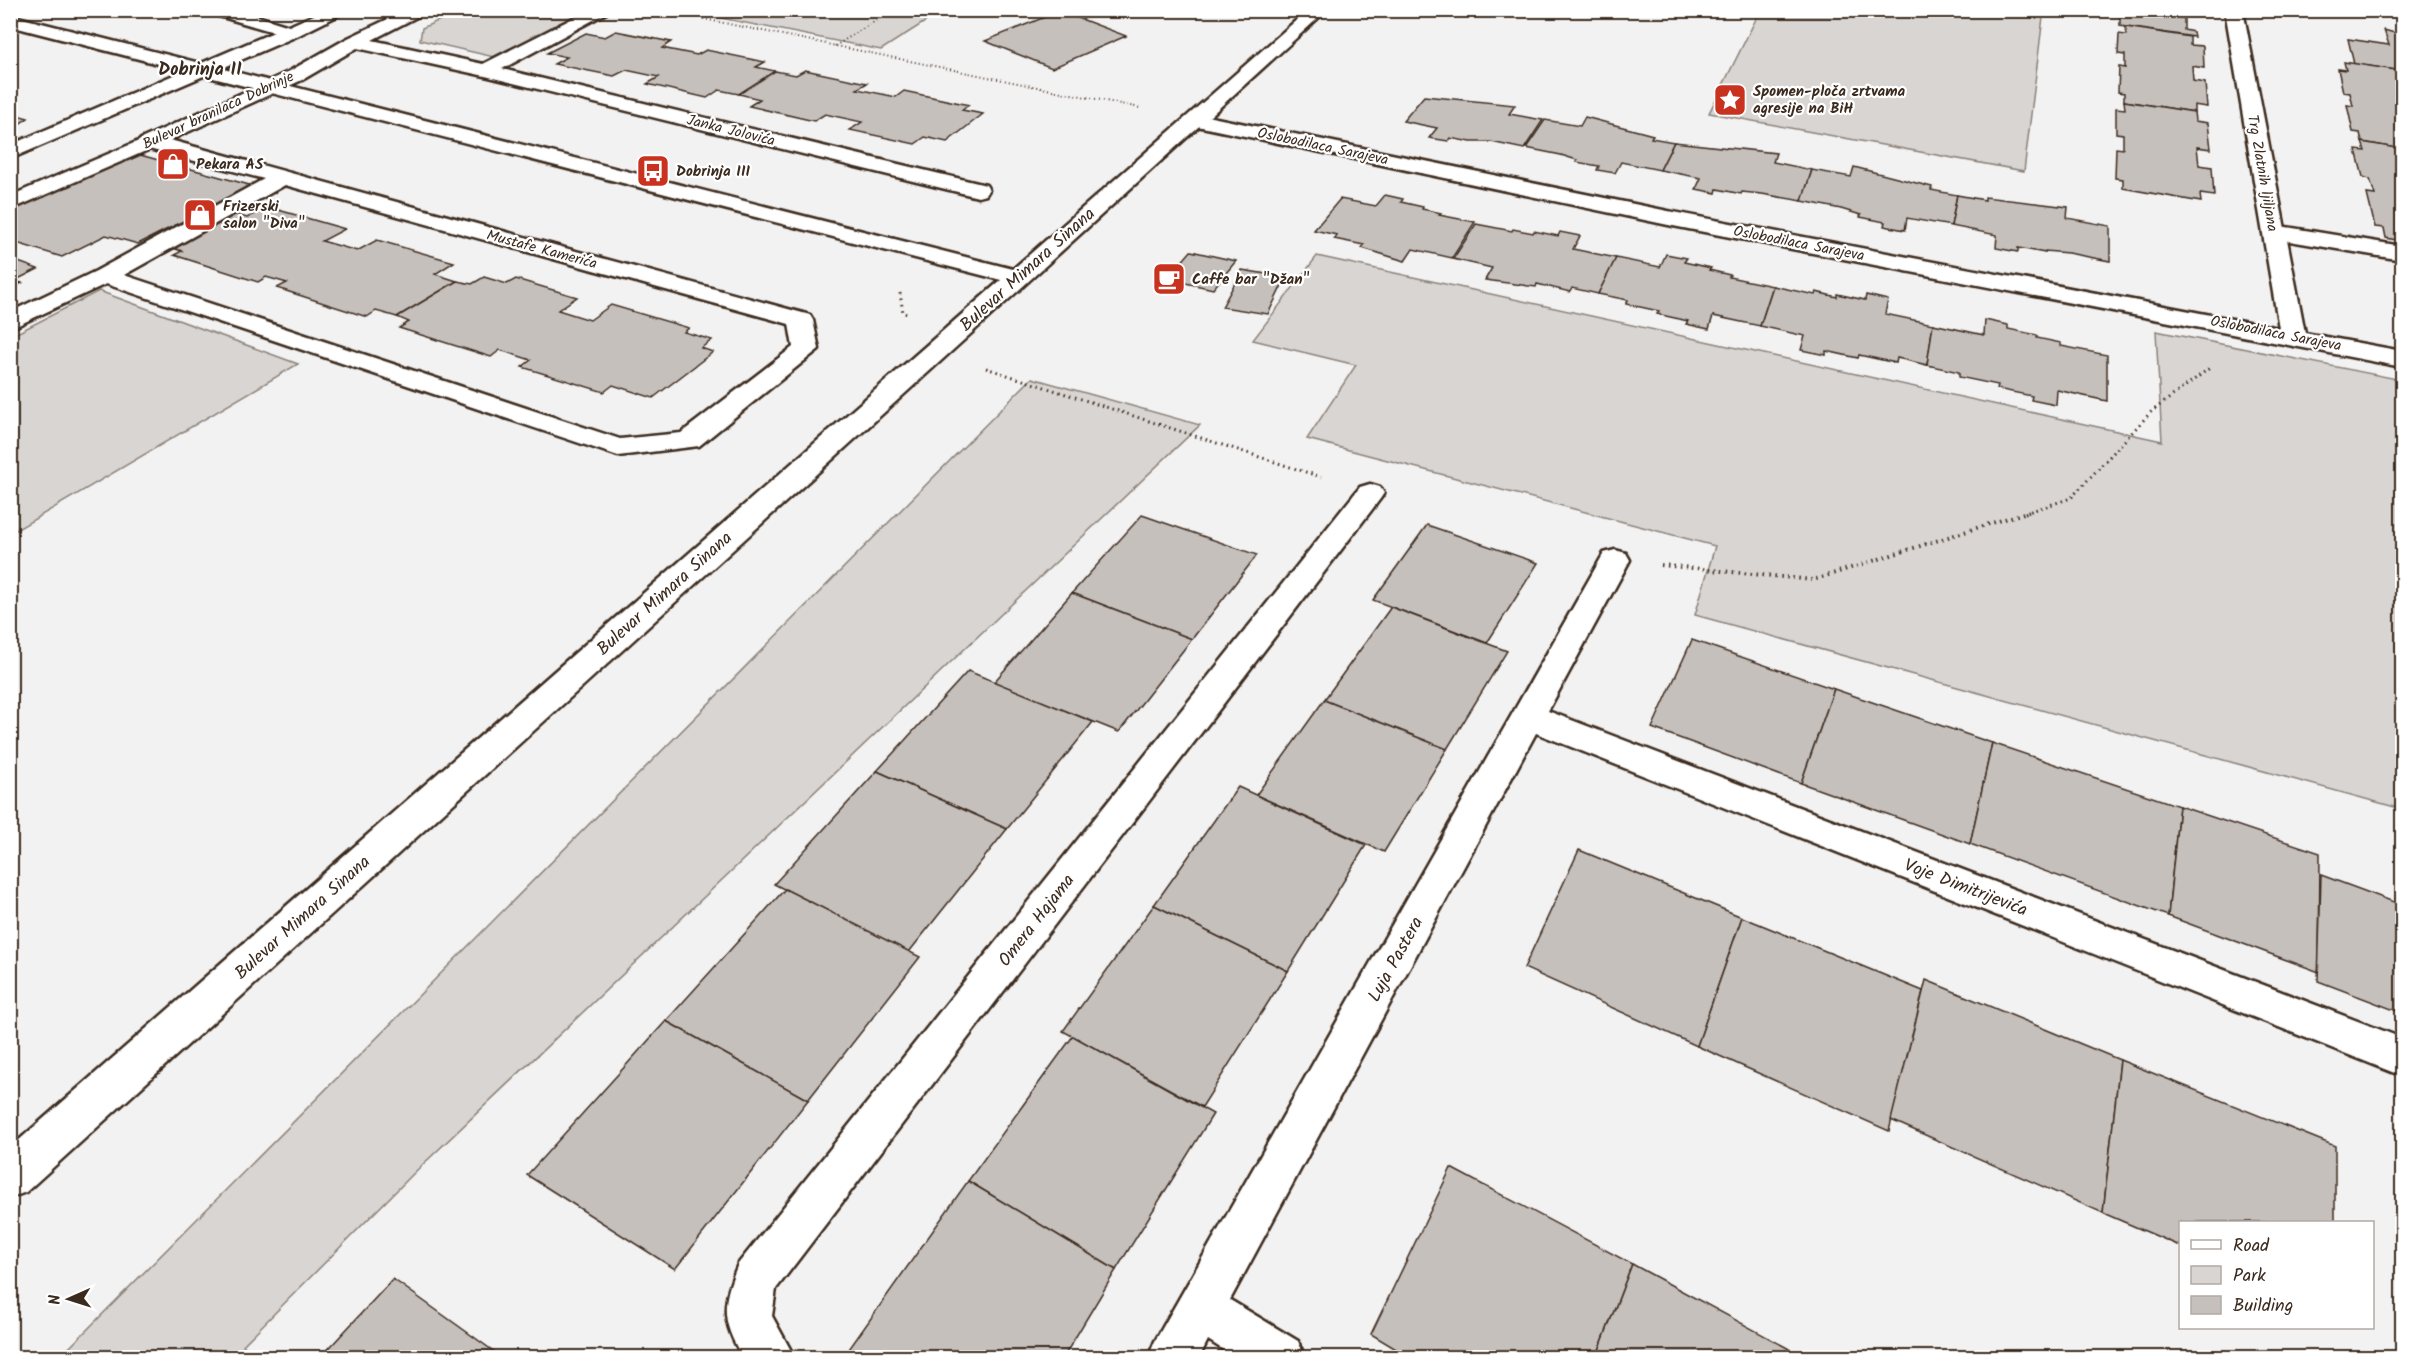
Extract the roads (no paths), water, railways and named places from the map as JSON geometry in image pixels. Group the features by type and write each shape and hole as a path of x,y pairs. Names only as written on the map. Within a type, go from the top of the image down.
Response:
{"street":[{"path":"218,10 291,32"},
{"path":"10,153 341,10"},
{"name":"Bulevar branilaca Dobrinje","path":"10,204 272,86 354,42 422,10"},
{"path":"485,70 604,10"},
{"name":"Bulevar Mimara Sinana","path":"10,1177 934,351 1320,10"},
{"name":"Trg Zlatnih ljiljana","path":"2234,10 2293,336"},
{"path":"10,20 1018,277"},
{"name":"Janka Jolovića","path":"354,42 485,70 978,190"},
{"name":"Oslobodilaca Sarajeva","path":"1197,120 1673,219 2262,330 2403,359"},
{"name":"Mustafe Kamerića","path":"104,276 618,448 689,440 806,349 801,320 282,177 148,143"},
{"path":"10,322 104,276 282,177"},
{"path":"2274,231 2403,253"},
{"name":"Omera Hajama","path":"771,1358 748,1321 754,1280 1370,493"},
{"name":"Luja Pastera","path":"1172,1358 1616,560"},
{"name":"Voje Dimitrijevića","path":"1529,717 2403,1057"},
{"path":"1201,1309 1281,1358"}],"place":[{"name":"Spomen-ploča zrtvama agresije na BiH","path":"1730,100"},
{"name":"Pekara AS","path":"173,164"},
{"name":"Dobrinja III","path":"653,171"},
{"name":"Frizerski salon \"Diva\"","path":"200,215"},
{"name":"Caffe bar \"Džan\"","path":"1169,279"}],"district":[{"name":"Dobrinja II","path":"200,69"}]}
